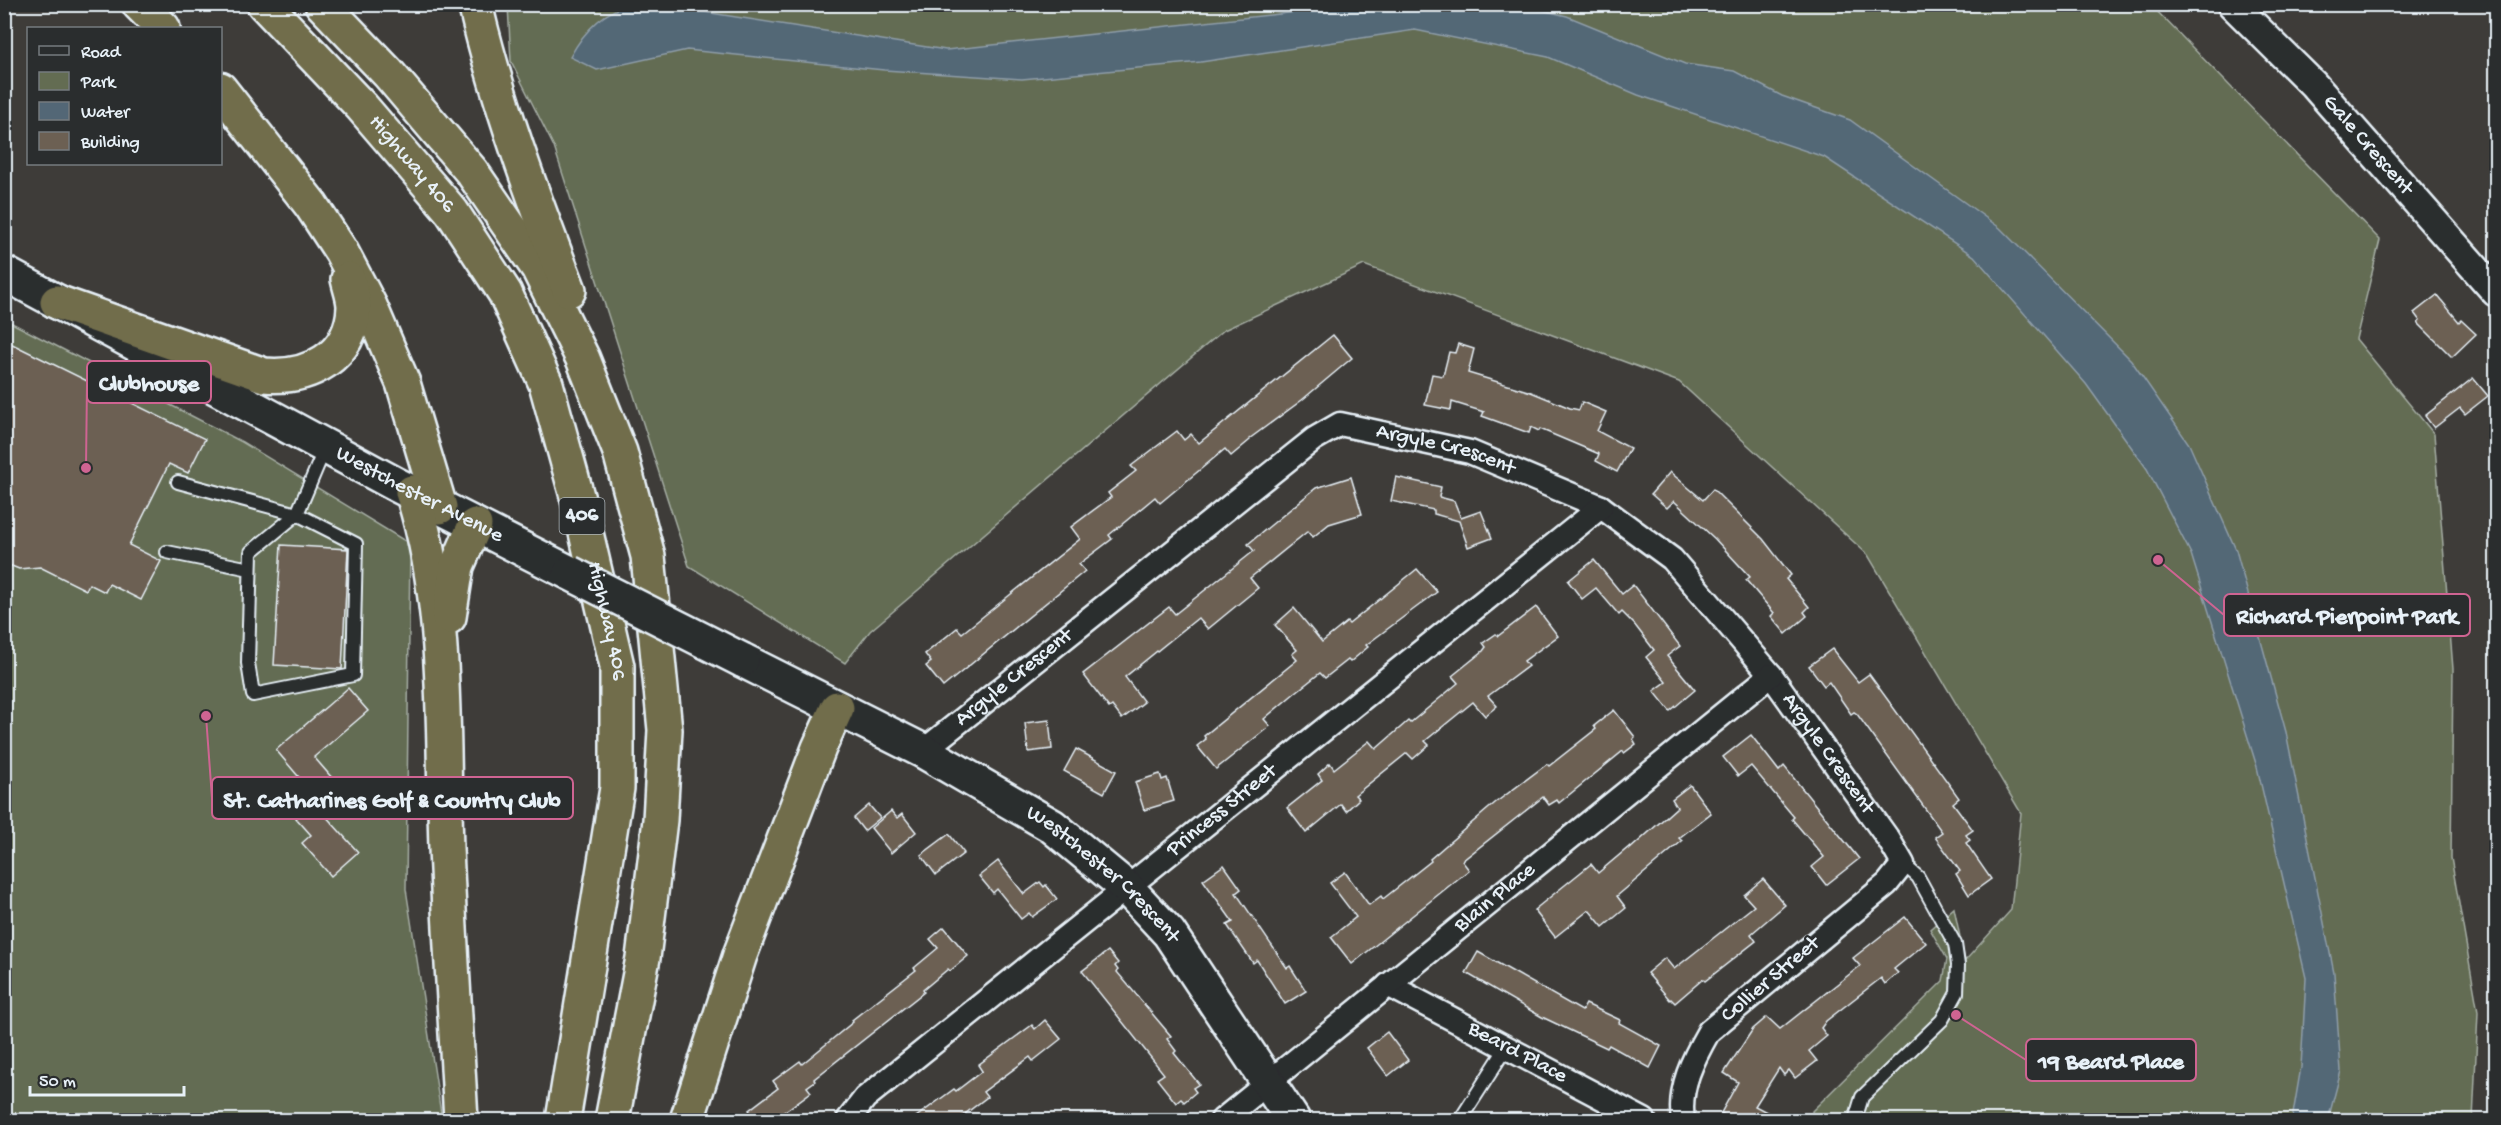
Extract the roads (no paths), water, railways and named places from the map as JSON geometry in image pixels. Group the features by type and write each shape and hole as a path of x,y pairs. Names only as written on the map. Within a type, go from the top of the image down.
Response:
{"highway":[{"path":"139,4 162,27"},
{"name":"Highway 406","path":"264,4 362,107 452,212 505,293 546,384 577,496 617,666 617,788 563,1120"},
{"name":"Highway 406","path":"322,4 388,73 472,172 538,268 583,359 620,452 648,556 665,730 660,820 643,958 612,1120"},
{"path":"475,4 490,64 528,180 584,329 620,452"},
{"path":"222,92 312,205 341,251 370,306 403,384 426,499 442,658 447,849 461,1120"},
{"path":"57,302 264,375 283,377 308,371 328,360 343,344 351,326 354,305 341,251"},
{"path":"442,658 457,566 475,525"},
{"path":"687,1120 740,955 819,748 837,708"}],"main road":[{"name":"Westchester Avenue","path":"4,273 475,525 837,708"},
{"name":"Westchester Crescent","path":"837,708 923,751 1052,826 1126,888 1169,933 1293,1120"}],"street":[{"name":"Gale Crescent","path":"2232,4 2313,84 2496,292"},
{"name":"Argyle Crescent","path":"923,751 1314,439 1340,424 1470,452 1602,507 1672,559 1771,675 1889,840 1903,864"},
{"name":"Princess Street","path":"848,1120 865,1098 1602,507"},
{"name":"Blain Place","path":"1222,1120 1771,675"},
{"name":"Collier Street","path":"1683,1120 1681,1105 1691,1062 1709,1031 1887,884 1903,864"},
{"name":"Beard Place","path":"1388,986 1644,1120"}],"lane":[{"path":"178,482 297,514 356,544 353,675 254,695 248,663 251,552 297,514 326,446"},
{"path":"167,552 250,569"},
{"path":"1855,1120 1862,1097 1942,1020 1956,993 1958,965 1955,944 1918,877 1903,864"},
{"path":"1460,1120 1506,1048"}],"water":[{"path":"630,5 660,5 946,50 1352,5 1521,5 1567,16 1685,64 1734,71 1782,96 1850,120 2000,228 2131,360 2189,444 2236,550 2286,732 2334,973 2341,1071 2328,1120 2292,1120 2301,1067 2306,978 2257,767 2191,554 2147,469 2086,384 1974,256 1824,157 1638,95 1548,57 1415,30 1201,62 1022,79 884,70 687,50 597,70 570,57 594,24 611,12"}],"place":[{"name":"Clubhouse","path":"86,468"},
{"name":"Richard Pierpoint Park","path":"2158,560"},
{"name":"St. Catharines Golf & Country Club","path":"206,716"},
{"name":"19 Beard Place","path":"1956,1015"}]}
